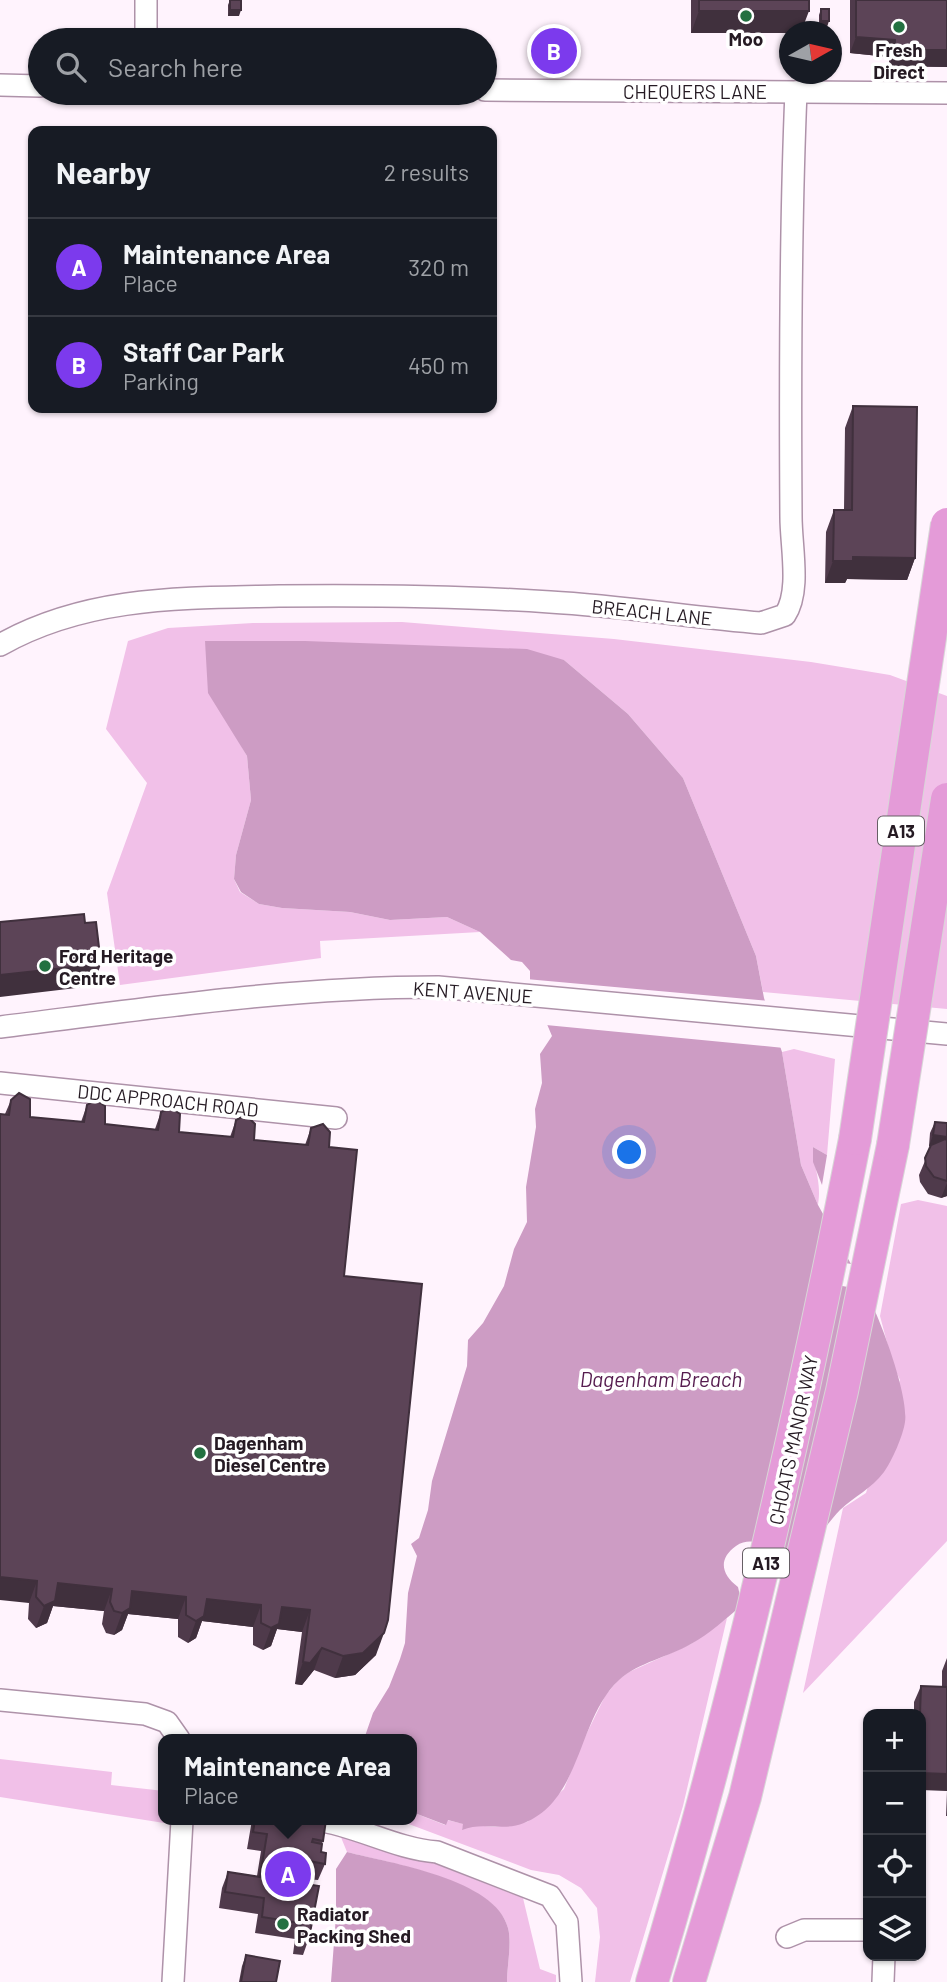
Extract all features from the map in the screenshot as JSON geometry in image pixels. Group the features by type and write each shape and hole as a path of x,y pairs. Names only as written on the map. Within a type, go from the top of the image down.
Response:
{"highway":[{"name":"CHOATS MANOR WAY","path":"652,1982 708,1790 761,1588 807,1384 855,1139 947,524"},
{"name":"CHOATS MANOR WAY","path":"689,1982 745,1797 842,1391 893,1145 947,799"}],"street":[{"path":"146,0 146,28"},
{"path":"0,85 28,86"},
{"name":"CHEQUERS LANE","path":"497,90 947,93"},
{"name":"BREACH LANE","path":"0,645 64,617 97,607 183,598 399,594 552,602 761,623 785,615 793,601 795,588 791,559 790,405 791,221 796,92"},
{"name":"KENT AVENUE","path":"0,1027 224,999 378,987 438,987 947,1034"},
{"name":"DDC APPROACH ROAD","path":"0,1083 336,1118"},
{"path":"0,1700 145,1714 167,1722 175,1734"},
{"path":"173,1982 181,1825"},
{"path":"341,1825 425,1851 437,1852 550,1896 567,1922 571,1982"},
{"path":"787,1937 804,1930 863,1930"},
{"path":"883,1982 884,1961"}],"shaded area":[{"path":"402,622 614,639 811,662 890,675 947,696 947,1009 763,992 756,956 683,778 628,714 564,660 248,641 205,641 239,742 247,756 251,800 236,855 234,879 240,892 259,904 282,908 350,912 390,920 447,917 480,932 320,941 321,958 120,985 107,893 147,783 106,729 128,641 168,628 253,623"},
{"path":"794,1049 835,1059 827,1155 813,1147 818,1205 801,1165 782,1052"},
{"path":"918,1200 947,1206 947,1541 803,1693 843,1508 866,1493 900,1380 893,1365 880,1316 901,1204"},
{"path":"727,1618 683,1806 630,1982 595,1982 600,1937 597,1908 581,1888 559,1875 531,1870 411,1825 417,1825 417,1814 445,1825 447,1820 464,1824 462,1829 474,1825 495,1827 527,1822 564,1789 605,1696 618,1680 629,1672 691,1644"},
{"path":"0,1759 112,1772 111,1785 158,1790 158,1822 0,1797"},
{"path":"336,1825 523,1898 540,1969 556,1975 556,1982 507,1982 508,1928 499,1911 484,1897 438,1876 347,1852"}],"water":[{"name":"Dagenham Breach","path":"205,641 305,641 527,649 564,660 628,714 683,778 756,956 764,998 782,1052 801,1165 818,1205 851,1264 818,1258 814,1281 865,1290 878,1317 898,1375 905,1422 894,1455 879,1478 840,1510 818,1536 803,1548 786,1551 761,1543 744,1542 730,1551 724,1561 725,1572 738,1587 742,1605 698,1640 636,1669 619,1680 605,1696 568,1778 557,1796 543,1812 516,1826 477,1826 462,1830 463,1824 448,1820 446,1825 417,1814 417,1734 366,1734 373,1713 389,1687 405,1643 408,1593 417,1556 411,1544 419,1538 428,1510 432,1481 467,1366 468,1340 483,1323 504,1286 514,1249 527,1222 526,1187 536,1127 535,1109 542,1083 540,1054 552,1036 530,984 530,971 522,962 511,960 480,932 447,917 390,920 350,912 282,908 259,904 241,892 234,879 236,855 251,800 247,756 208,693"},
{"path":"813,1147 827,1155 822,1185 813,1162"},
{"path":"347,1852 439,1876 484,1897 499,1911 508,1928 507,1982 331,1982 336,1869"}],"pier":[{"path":"526,979 769,1001 784,1048 546,1025"}],"building":[{"path":"230,0 241,0 241,10 230,10"},
{"path":"699,0 809,0 809,11 699,11"},
{"name":"Fresh Direct","path":"856,0 947,0 947,50 895,50 895,40 856,37"},
{"path":"821,9 829,9 829,21 821,21"},
{"path":"853,406 917,407 915,558 853,557 853,561 833,561 834,510 852,510"},
{"path":"84,914 85,923 96,922 101,964 0,975 0,922"},
{"name":"Dagenham Diesel Centre","path":"19,1093 30,1099 30,1117 84,1122 87,1105 96,1100 105,1106 105,1124 158,1130 161,1112 171,1108 180,1114 179,1132 233,1137 236,1120 246,1115 255,1124 254,1140 308,1145 311,1128 323,1124 330,1132 329,1147 357,1150 344,1276 422,1284 388,1620 384,1633 363,1653 343,1656 322,1648 310,1663 303,1662 310,1610 282,1607 279,1624 271,1628 261,1623 261,1605 207,1599 204,1616 196,1621 186,1615 186,1597 132,1591 130,1608 122,1613 114,1611 110,1602 112,1589 58,1583 55,1601 44,1606 36,1597 37,1581 0,1577 0,1114 9,1115 11,1100"},
{"path":"935,1122 947,1123 947,1137 933,1135"},
{"path":"945,1139 947,1181 934,1177 926,1166 925,1158 931,1145"},
{"path":"921,1686 947,1687 947,1774 926,1773 926,1709 920,1709"},
{"path":"254,1825 325,1825 323,1841 313,1839 312,1842 322,1844 321,1852 326,1853 325,1864 309,1861 306,1884 319,1886 309,1938 299,1937 301,1923 262,1917 264,1898 225,1892 228,1872 260,1877 267,1834 253,1832"},
{"path":"246,1955 280,1961 276,1982 241,1982"}],"place":[{"name":"Moo","path":"746,16"},
{"name":"Fresh Direct","path":"899,27"},
{"name":"Staff Car Park","path":"554,51"},
{"name":"Ford Heritage Centre","path":"45,966"},
{"name":"Dagenham Diesel Centre","path":"200,1453"},
{"name":"Maintenance Area","path":"288,1874"},
{"name":"Radiator Packing Shed","path":"283,1924"}]}
